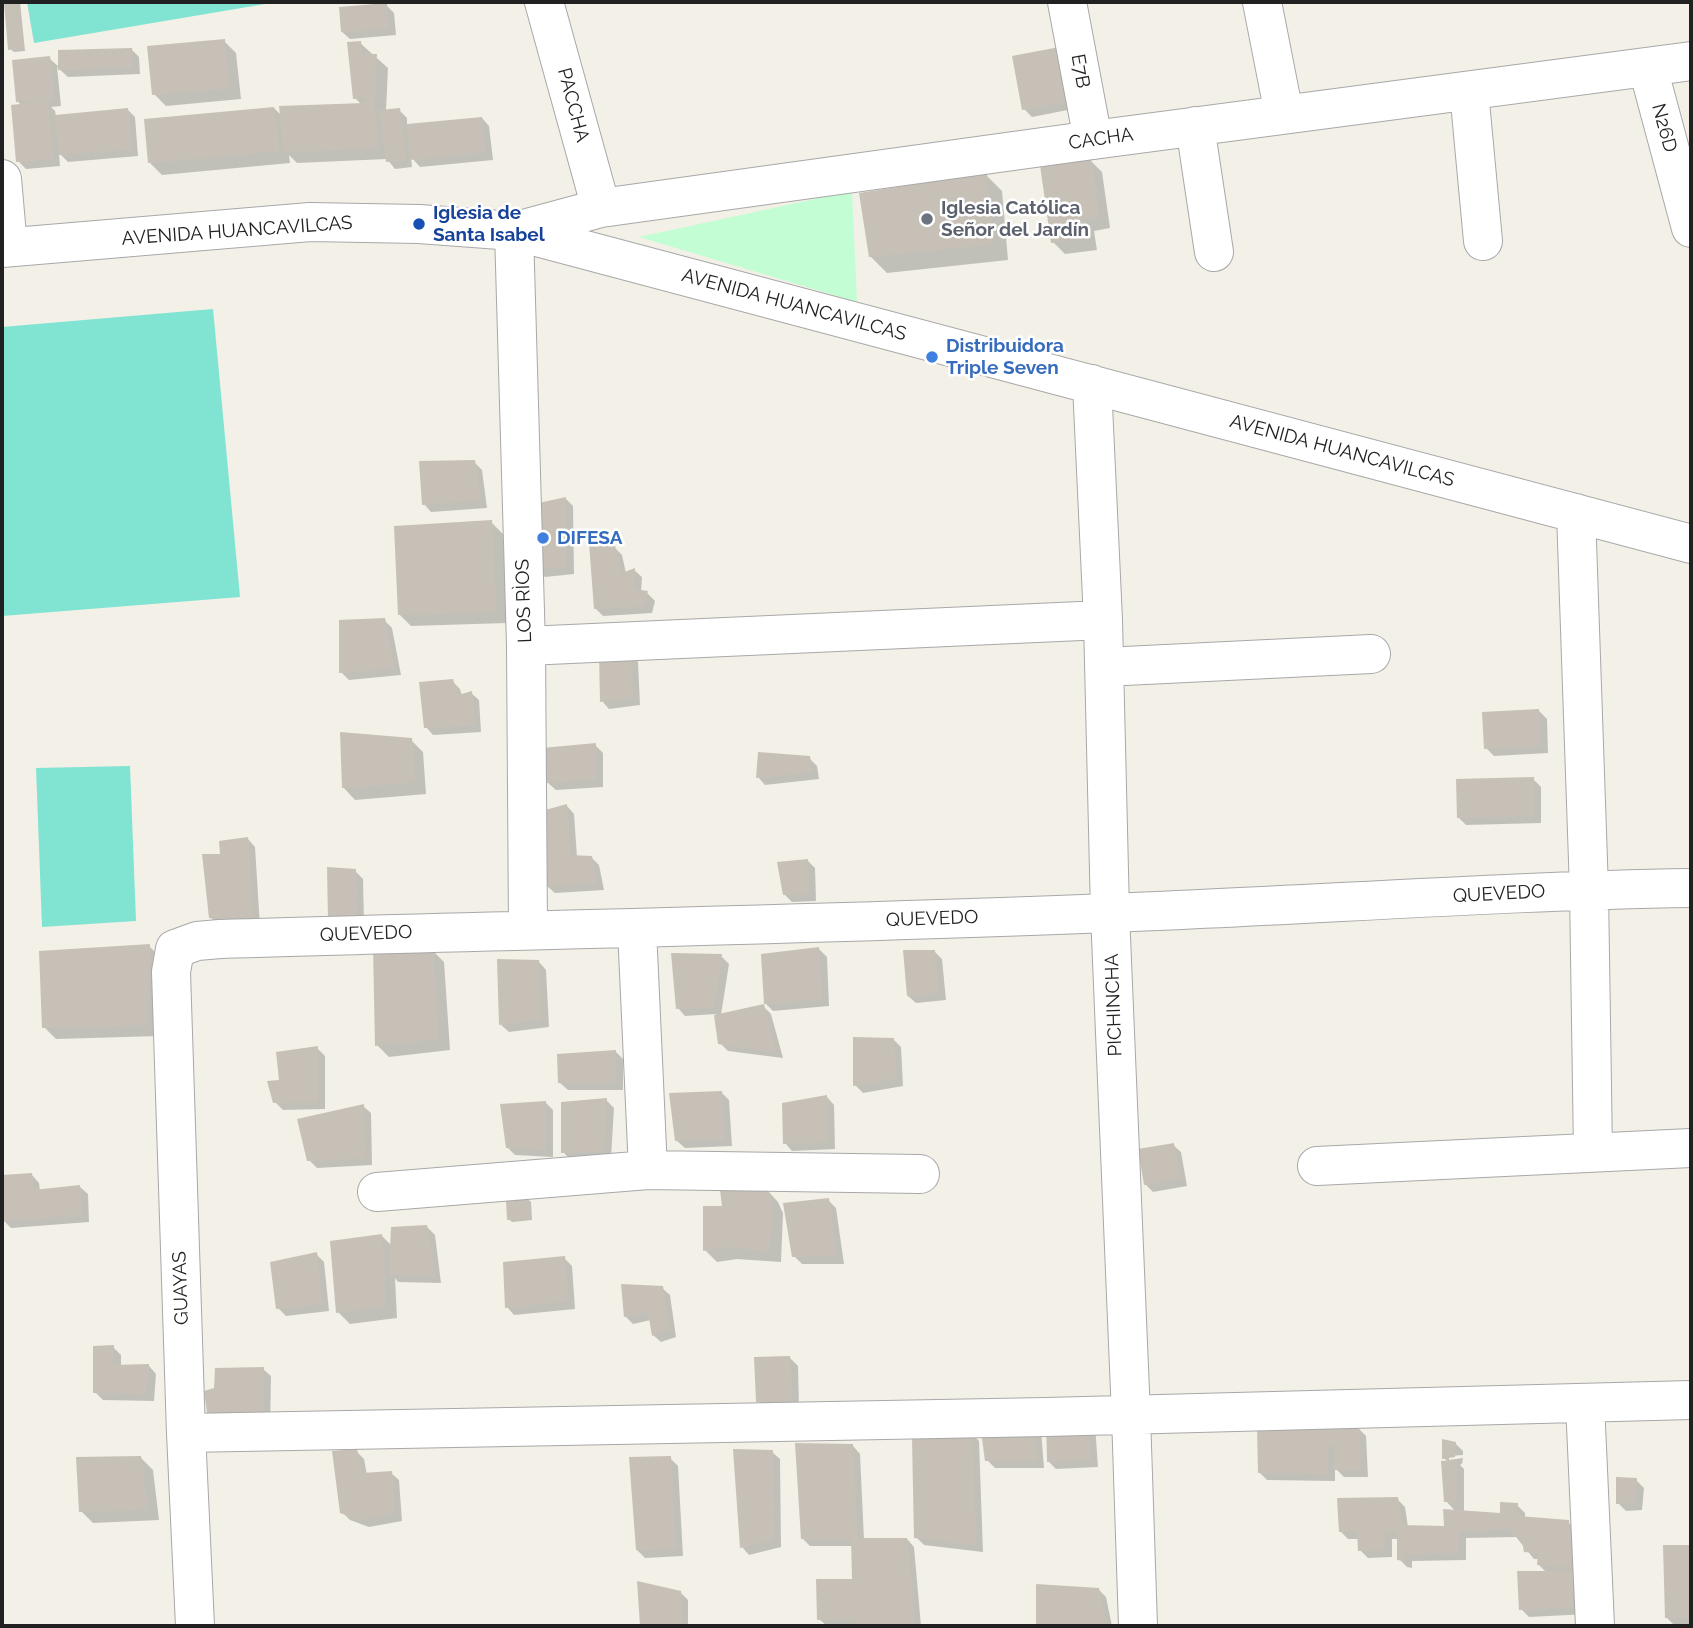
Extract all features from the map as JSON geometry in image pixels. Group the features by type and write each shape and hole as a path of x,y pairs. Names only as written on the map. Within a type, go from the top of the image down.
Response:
{"street":[{"name":"PACCHA","path":"544,2 601,208"},
{"name":"E7B","path":"1067,2 1093,140"},
{"path":"1262,2 1284,114"},
{"name":"CACHA","path":"514,231 601,208 1691,61"},
{"name":"N26D","path":"1648,68 1691,229"},
{"path":"1469,91 1483,241"},
{"path":"1195,126 1214,252"},
{"path":"2,179 5,247"},
{"name":"AVENIDA HUANCAVILCAS","path":"5,247 310,222 419,224 514,231 1691,544"},
{"name":"LOS RÌOS","path":"514,231 526,646 528,930"},
{"name":"PICHINCHA","path":"1092,384 1103,620 1110,913 1138,1626"},
{"path":"1576,513 1589,890 1593,1152"},
{"path":"526,646 1103,620"},
{"path":"1104,667 1371,654"},
{"name":"QUEVEDO","path":"175,949 197,941 220,939 637,929 1110,913 1589,890 1691,888"},
{"path":"637,929 648,1170"},
{"name":"GUAYAS","path":"175,949 171,972 195,1626"},
{"path":"1317,1166 1691,1148"},
{"path":"377,1192 648,1170 920,1174"},
{"path":"186,1433 1131,1415 1691,1399"},
{"path":"1586,1403 1595,1626"}],"green space":[{"path":"852,191 857,302 639,237"}],"shaded area":[{"path":"27,2 277,2 34,43"},
{"path":"213,309 240,597 2,616 2,327"},
{"path":"130,766 136,921 42,927 36,768"}],"building":[{"path":"4,2 18,2 23,48 8,50"},
{"path":"387,3 389,28 341,32 339,7"},
{"path":"225,39 229,88 152,95 147,46"},
{"path":"361,41 362,54 377,54 374,107 378,148 284,152 279,106 365,103 365,98 353,99 347,42"},
{"path":"1065,46 1076,100 1022,110 1012,56"},
{"path":"132,48 133,67 58,70 58,50"},
{"path":"50,56 54,99 16,102 12,60"},
{"path":"48,101 53,159 16,162 11,105"},
{"path":"274,107 279,151 148,163 144,119"},
{"path":"128,108 132,149 59,155 55,115"},
{"path":"400,108 405,160 386,162 380,110"},
{"path":"482,117 486,152 410,160 407,124"},
{"path":"1091,158 1099,217 1083,219 1086,238 1051,243 1040,165"},
{"name":"Iglesia Católica Señor del Jardín","path":"987,173 993,244 869,257 859,193"},
{"path":"475,460 480,500 422,505 419,461"},
{"path":"566,497 566,567 535,570 534,504"},
{"path":"492,520 496,612 398,615 394,526"},
{"path":"589,543 615,546 622,573 635,568 634,589 648,591 644,606 594,609"},
{"path":"385,618 394,668 339,673 339,620"},
{"path":"599,652 631,652 633,698 600,702"},
{"path":"453,679 458,695 472,691 475,725 424,728 419,682"},
{"path":"1539,709 1541,746 1484,749 1482,712"},
{"path":"340,732 412,738 415,782 342,788"},
{"path":"596,743 596,780 547,783 542,748"},
{"path":"758,752 810,756 812,772 756,778"},
{"path":"1534,777 1534,816 1457,818 1456,779"},
{"path":"567,804 570,855 592,856 597,883 545,886 545,810"},
{"path":"248,837 253,919 209,918 202,854 220,854 219,841"},
{"path":"808,859 809,894 783,895 777,862"},
{"path":"327,867 356,869 357,916 328,919"},
{"path":"150,944 148,1025 42,1028 39,951"},
{"path":"373,946 433,948 438,1039 375,1046"},
{"path":"819,947 822,999 764,1004 761,954"},
{"path":"903,950 935,950 939,993 907,996"},
{"path":"671,953 722,954 714,1007 676,1009"},
{"path":"497,959 539,960 541,1019 499,1025"},
{"path":"764,1004 776,1052 718,1044 714,1015"},
{"path":"853,1037 894,1038 896,1078 853,1086"},
{"path":"318,1046 318,1102 273,1103 267,1081 279,1080 276,1052"},
{"path":"616,1050 616,1083 558,1083 557,1054"},
{"path":"722,1091 725,1139 675,1141 669,1093"},
{"path":"827,1095 828,1142 783,1144 782,1103"},
{"path":"607,1098 604,1151 561,1153 561,1102"},
{"path":"546,1101 546,1150 506,1148 500,1104"},
{"path":"364,1104 365,1158 307,1161 297,1119"},
{"path":"1174,1143 1180,1178 1144,1185 1138,1149"},
{"path":"32,1173 33,1190 80,1185 82,1215 2,1221 2,1175"},
{"path":"767,1187 772,1199 770,1251 724,1247 703,1251 703,1206 722,1206 720,1190"},
{"path":"528,1197 530,1218 507,1220 506,1199"},
{"path":"829,1198 837,1257 792,1257 783,1203"},
{"path":"427,1225 435,1276 389,1275 391,1227"},
{"path":"382,1234 386,1306 336,1313 330,1241"},
{"path":"317,1252 322,1304 276,1309 270,1262"},
{"path":"565,1256 568,1301 505,1308 503,1262"},
{"path":"621,1284 663,1286 669,1329 652,1336 648,1312 624,1317"},
{"path":"114,1345 114,1365 149,1364 146,1394 93,1393 93,1346"},
{"path":"790,1356 792,1401 756,1402 754,1357"},
{"path":"264,1367 263,1421 208,1420 204,1391 214,1388 215,1368"},
{"path":"1033,1406 1037,1461 985,1461 978,1409"},
{"path":"1088,1416 1091,1460 1047,1462 1046,1417"},
{"path":"1257,1426 1359,1426 1361,1470 1334,1470 1335,1446 1327,1446 1328,1474 1258,1473"},
{"path":"972,1432 976,1545 914,1538 912,1438"},
{"path":"1442,1439 1456,1442 1455,1457 1442,1459"},
{"path":"795,1443 853,1444 857,1538 907,1538 915,1626 854,1626 854,1619 817,1620 816,1579 852,1579 851,1538 801,1539"},
{"path":"357,1449 362,1473 392,1471 395,1513 360,1520 340,1513 332,1451"},
{"path":"733,1449 773,1450 774,1539 740,1548"},
{"path":"141,1456 148,1509 79,1512 76,1457"},
{"path":"671,1456 676,1549 636,1550 629,1457"},
{"path":"1457,1460 1457,1502 1444,1502 1441,1461"},
{"path":"1616,1477 1637,1478 1635,1503 1616,1504"},
{"path":"1398,1497 1402,1525 1444,1526 1443,1509 1500,1513 1500,1502 1518,1503 1518,1516 1569,1520 1571,1567 1537,1565 1538,1553 1524,1552 1521,1536 1514,1537 1513,1529 1459,1531 1459,1553 1405,1554 1405,1561 1397,1560 1397,1532 1385,1532 1385,1550 1358,1551 1357,1532 1339,1532 1337,1498"},
{"path":"1663,1545 1691,1545 1691,1618 1665,1618"},
{"path":"1517,1571 1578,1571 1582,1607 1519,1610"},
{"path":"637,1581 681,1591 682,1626 640,1626"},
{"path":"1036,1584 1099,1588 1107,1626 1036,1626"}],"place":[{"name":"Iglesia Católica Señor del Jardín","path":"927,219"},
{"name":"Iglesia de Santa Isabel","path":"419,224"},
{"name":"Distribuidora Triple Seven","path":"932,357"},
{"name":"DIFESA","path":"543,538"}]}
